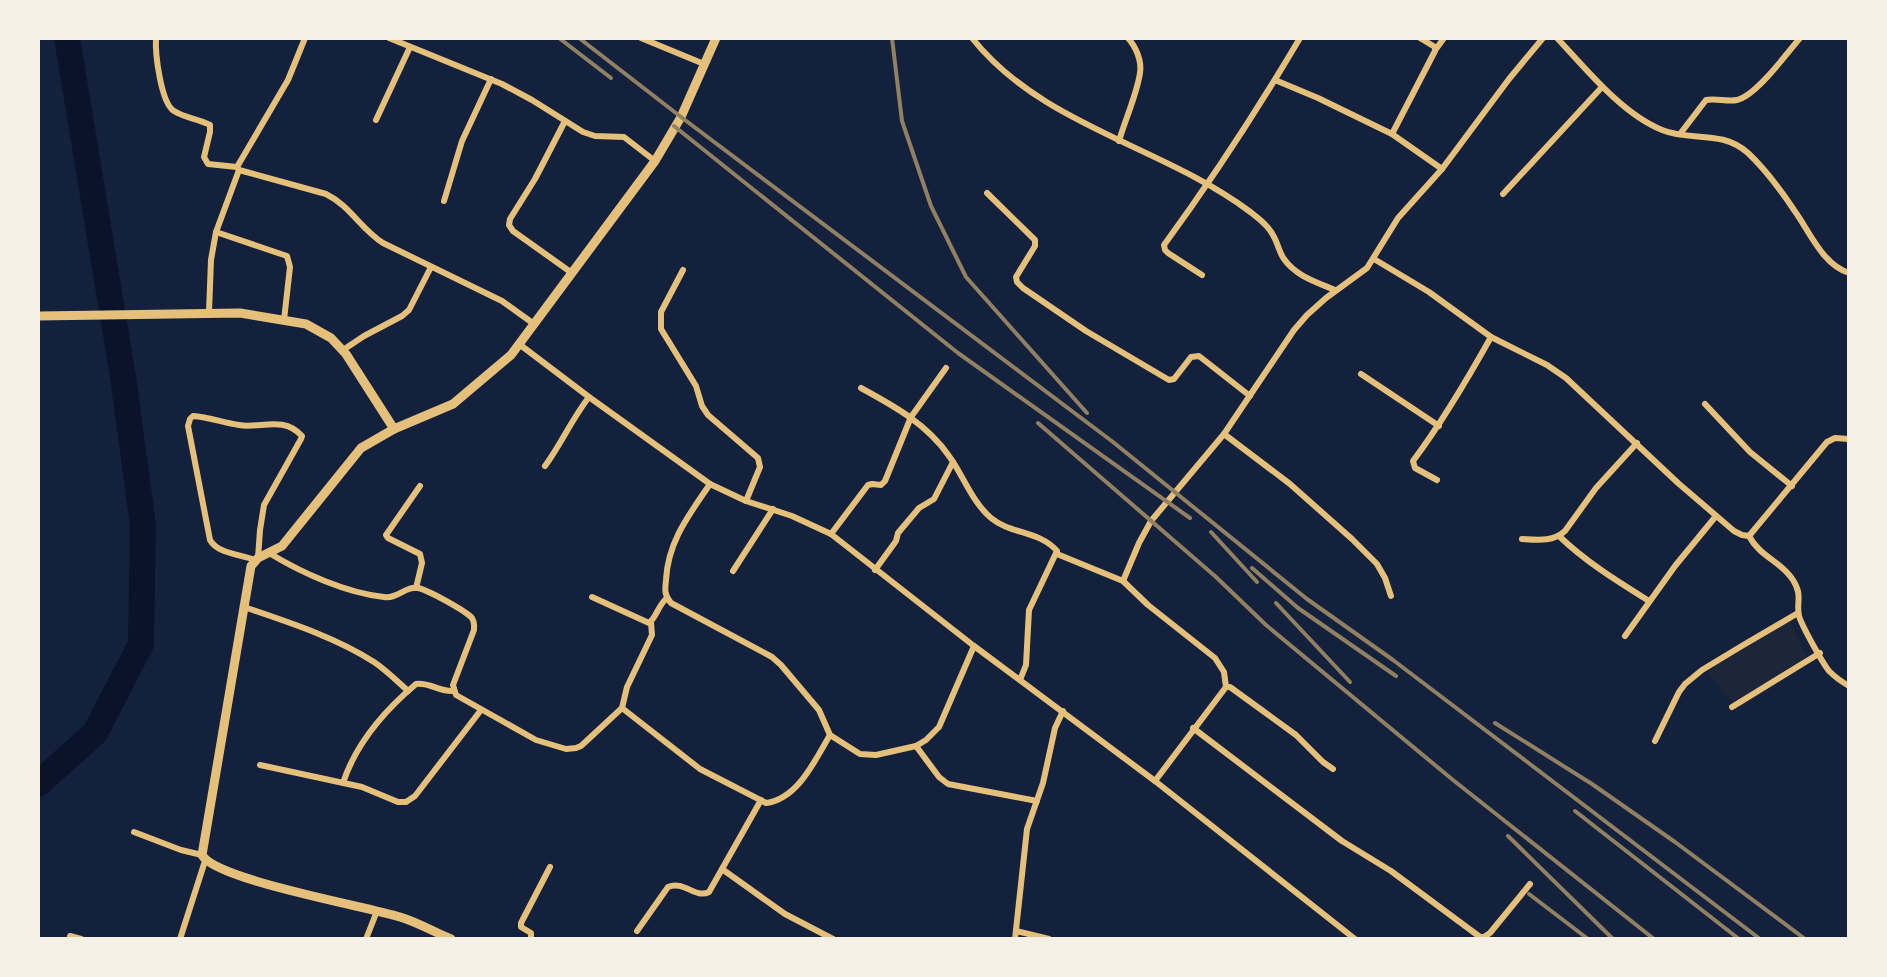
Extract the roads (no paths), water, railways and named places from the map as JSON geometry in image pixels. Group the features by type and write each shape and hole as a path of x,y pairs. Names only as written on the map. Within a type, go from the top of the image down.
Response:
{"main road":[{"path":"451,939 402,917 234,875 203,858 251,566 256,559 282,546 361,448 394,429 453,404 511,355 655,161 681,117 716,38"},
{"path":"41,316 209,312 240,313 306,324 331,338 343,350 394,429"}],"street":[{"path":"156,38 166,103 175,112 210,125 204,157 208,164 238,169 326,194 337,200 373,237 502,301 534,324"},
{"path":"209,312 211,260 216,232 238,169 288,80 305,38"},
{"path":"389,38 491,79 588,134 624,137 655,161"},
{"path":"641,38 704,64"},
{"path":"972,38 987,56 1020,83 1092,128 1208,184 1259,219 1274,236 1283,258 1298,274 1335,290"},
{"path":"1119,141 1140,73 1134,45 1128,38"},
{"path":"1202,275 1164,248 1300,38"},
{"path":"1420,38 1436,49"},
{"path":"1392,134 1444,38"},
{"path":"1123,581 1151,521 1224,434 1294,330 1335,290 1361,273 1374,259 1398,218 1442,169 1543,38"},
{"path":"1557,38 1602,87 1642,120 1665,132 1721,138 1750,155 1787,199 1824,256 1849,273"},
{"path":"1680,134 1706,100 1742,99 1755,90 1800,38"},
{"path":"376,120 410,47"},
{"path":"444,201 462,141 491,79"},
{"path":"1275,80 1392,134 1442,169"},
{"path":"1503,194 1602,87"},
{"path":"565,121 509,225 572,273"},
{"path":"987,193 1035,240 1035,246 1016,277 1023,288 1086,331 1169,380 1174,379 1191,357 1199,356 1250,396"},
{"path":"216,232 287,256 290,267 284,320"},
{"path":"1374,259 1429,292 1491,337 1566,378 1716,516 1738,534 1749,536 1757,550 1790,576 1800,598 1798,613 1832,673 1849,686"},
{"path":"343,350 409,310 431,267"},
{"path":"683,270 661,312 661,329 696,386 708,415 758,458 760,467 746,501"},
{"path":"1437,480 1415,468 1413,463 1464,386 1491,337"},
{"path":"519,344 710,484 831,534 1155,781 1355,939"},
{"path":"831,534 868,485 881,485 885,481 911,417 946,368"},
{"path":"1361,374 1439,426"},
{"path":"861,388 911,417 932,437 990,517 999,524 1030,534 1055,548 1057,554 1029,610 1026,665 1020,680"},
{"path":"545,466 589,397"},
{"path":"1705,404 1750,452 1792,486"},
{"path":"193,416 247,426 279,424 298,431 302,436 264,505 256,559 218,549 210,540 188,426 193,416"},
{"path":"1224,434 1290,484 1352,539 1377,564 1391,596"},
{"path":"1749,536 1829,440 1849,439"},
{"path":"1522,539 1545,540 1565,531 1596,488 1637,443"},
{"path":"875,570 896,541 898,533 919,508 934,499 953,462"},
{"path":"710,484 681,527 671,549 667,562 667,598 772,657 819,710 830,735 865,755 916,746 926,740 939,727 974,646"},
{"path":"416,588 422,563 420,554 386,535 420,486"},
{"path":"733,571 773,509"},
{"path":"1625,636 1716,516"},
{"path":"1559,536 1604,573 1649,601"},
{"path":"269,553 301,572 384,597 396,596 409,588 423,589 468,614 475,624 474,630 453,691 536,740 566,749 581,746 622,708 627,687 652,635 651,622 667,598"},
{"path":"1057,554 1123,581 1215,658 1224,672 1226,687 1155,781"},
{"path":"592,597 651,622"},
{"path":"244,607 318,634 359,654 381,667 408,691"},
{"path":"1655,741 1685,684 1702,670 1798,613"},
{"path":"1732,707 1820,653"},
{"path":"343,783 362,741 408,691 420,683 442,691 453,691"},
{"path":"1226,687 1296,735 1333,769"},
{"path":"622,708 700,769 766,803 784,797 807,773 830,735"},
{"path":"260,765 362,787 398,802 406,802 415,796 481,710"},
{"path":"1049,939 1016,935 1026,837 1043,783 1055,728 1063,711"},
{"path":"1193,728 1342,841 1391,871 1480,937 1490,933 1530,884"},
{"path":"916,746 948,784 1037,801"},
{"path":"637,931 668,887 678,884 700,895 709,892 761,800"},
{"path":"134,832 203,858 180,939"},
{"path":"531,939 531,933 521,927 521,923 550,867"},
{"path":"722,869 767,902 833,939"},
{"path":"366,939 377,911"},
{"path":"70,936 81,939"}],"waterway":[{"path":"38,784 95,733 141,644 143,525 123,377 67,38"}],"railway":[{"path":"559,38 611,78"},
{"path":"579,38 1113,442 1307,599 1393,660 1760,939"},
{"path":"892,38 902,121 931,206 966,277 1087,413"},
{"path":"674,126 958,353 1190,518"},
{"path":"1038,423 1216,577 1266,625 1453,780 1654,939"},
{"path":"1211,532 1257,582"},
{"path":"1252,568 1298,608 1396,676"},
{"path":"1276,603 1350,682"},
{"path":"1495,723 1592,784 1805,939"},
{"path":"1575,811 1739,939"},
{"path":"1508,836 1613,939"},
{"path":"1529,894 1588,939"}]}
